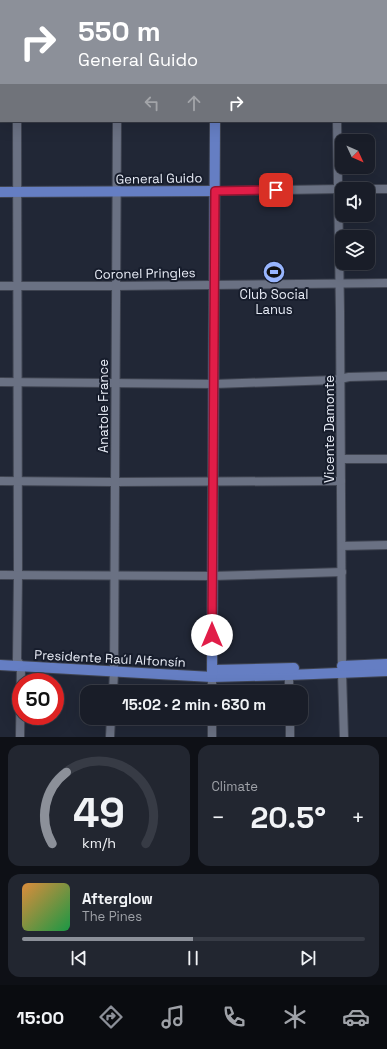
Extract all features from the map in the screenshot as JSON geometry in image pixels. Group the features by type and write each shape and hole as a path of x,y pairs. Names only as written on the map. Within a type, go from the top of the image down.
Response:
{"main road":[{"path":"212,674 215,122"},
{"name":"General Guido","path":"0,192 215,191"},
{"name":"Presidente Raúl Alfonsín","path":"0,659 19,663 212,674 342,669 387,664"},
{"name":"Presidente Raúl Alfonsín","path":"0,665 19,663"},
{"name":"Presidente Raúl Alfonsín","path":"342,669 387,671"}],"street":[{"path":"17,122 17,481 20,737"},
{"name":"Anatole France","path":"113,685 117,122"},
{"name":"Vicente Damonte","path":"337,122 340,182"},
{"name":"General Guido","path":"215,191 335,189"},
{"path":"375,189 387,189"},
{"name":"Vicente Damonte","path":"340,222 342,669 344,737"},
{"name":"Coronel Pringles","path":"0,286 116,286 340,282 387,283"},
{"path":"0,382 214,384 327,380 349,377 387,376"},
{"path":"341,459 387,459"},
{"path":"0,481 341,481"},
{"path":"342,546 387,545"},
{"path":"0,575 212,576 342,572"},
{"path":"289,672 289,685"},
{"path":"212,674 212,685"},
{"path":"110,737 111,725"},
{"path":"212,725 212,737"},
{"path":"290,725 290,737"}],"shaded area":[{"name":"Club Social Lanus","path":"280,268 280,275 269,276 268,269"}],"place":[{"name":"Club Social Lanus","path":"274,272"}],"route":[{"path":"212,635 215,191 276,190"}]}
